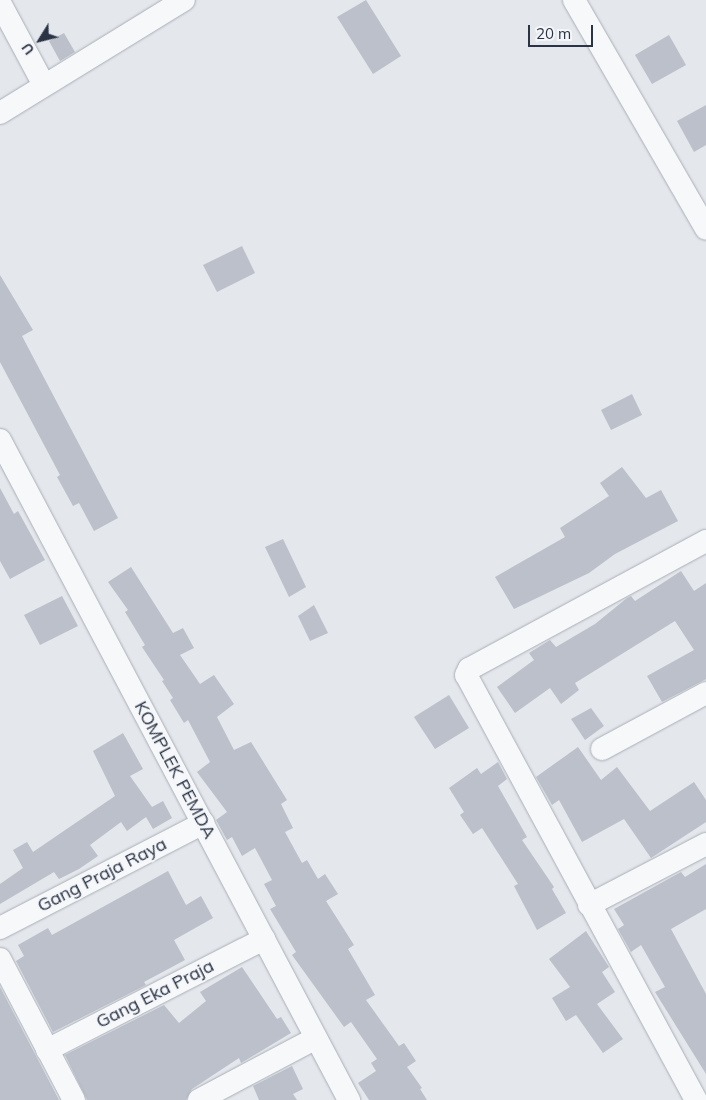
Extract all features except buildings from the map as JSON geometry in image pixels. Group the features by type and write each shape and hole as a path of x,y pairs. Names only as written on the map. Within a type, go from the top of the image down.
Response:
{"street":[{"path":"0,113 184,0"},
{"path":"574,0 706,229"},
{"path":"0,3 44,85"},
{"name":"KOMPLEK PEMDA","path":"0,440 349,1100"},
{"path":"696,1100 466,675 469,669 706,541"},
{"path":"602,749 706,693"},
{"name":"Gang Praja Raya","path":"0,928 203,823"},
{"path":"589,905 706,844"},
{"name":"Gang Eka Praja","path":"47,1050 264,939"},
{"path":"0,959 74,1100"},
{"path":"199,1100 316,1038"}]}
